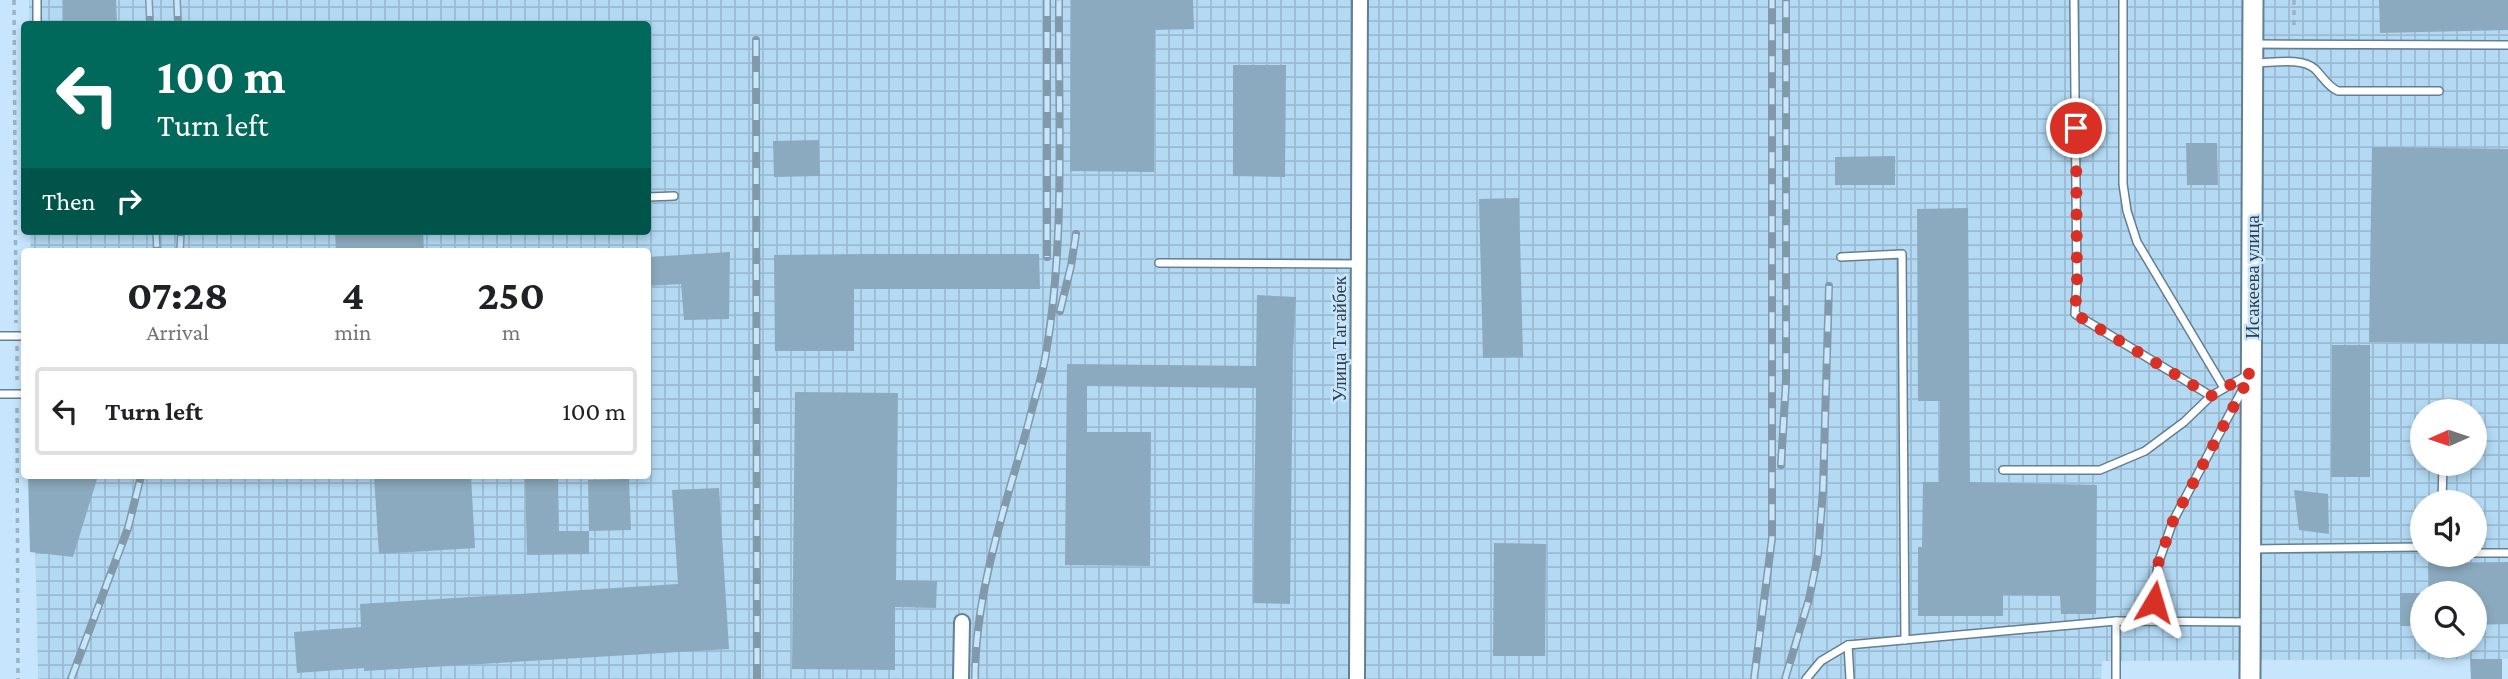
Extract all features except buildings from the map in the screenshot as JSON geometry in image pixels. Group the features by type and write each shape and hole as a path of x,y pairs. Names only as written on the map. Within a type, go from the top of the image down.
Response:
{"street":[{"name":"Улица Тагайбек","path":"1357,679 1360,0"},
{"name":"Исакеева улица","path":"2250,679 2253,0"},
{"path":"961,679 962,622"}],"lane":[{"path":"37,0 37,21"},
{"path":"2074,0 2077,281 2075,314 2211,396"},
{"path":"2123,0 2123,184 2127,211 2137,242 2224,388"},
{"path":"2253,53 2508,45"},
{"path":"2253,53 2313,66 2328,86 2338,92 2439,91"},
{"path":"651,197 674,196"},
{"path":"1841,257 1902,254 1905,640"},
{"path":"1159,263 1359,264"},
{"path":"0,336 21,336"},
{"path":"2003,470 2100,470 2145,451 2184,422 2211,396 2252,372"},
{"path":"2151,621 2158,564 2173,521 2252,372"},
{"path":"0,394 21,394"},
{"path":"2251,549 2410,547"},
{"path":"2487,553 2508,553"},
{"path":"2116,621 2116,679"},
{"path":"1806,679 1821,662 1848,645 2116,621 2250,622"},
{"path":"1848,645 1850,679"}],"path":[{"path":"14,0 16,330"},
{"path":"2294,0 2294,28"},
{"path":"17,344 17,380"},
{"path":"17,408 18,679"}],"shaded area":[{"path":"29,0 2508,0 2508,659 2102,661 2101,679 38,679 34,479 651,479 651,248 31,248 30,235 651,235 651,21 29,21"}],"railway":[{"path":"149,0 150,21"},
{"path":"177,0 178,21"},
{"path":"1047,0 1047,257"},
{"path":"975,679 976,646 986,581 1042,375 1052,315 1058,225 1059,0"},
{"path":"1754,679 1772,538 1772,0"},
{"path":"1781,465 1786,381 1786,0"},
{"path":"756,40 757,679"},
{"path":"1060,311 1076,234"},
{"path":"156,235 157,248"},
{"path":"180,248 181,235"},
{"path":"1785,679 1809,599 1818,555 1823,489 1829,286"},
{"path":"71,679 128,528 140,479"}],"route":[{"path":"2076,128 2075,314 2211,396 2252,372 2173,521 2158,564 2154,602"}]}
